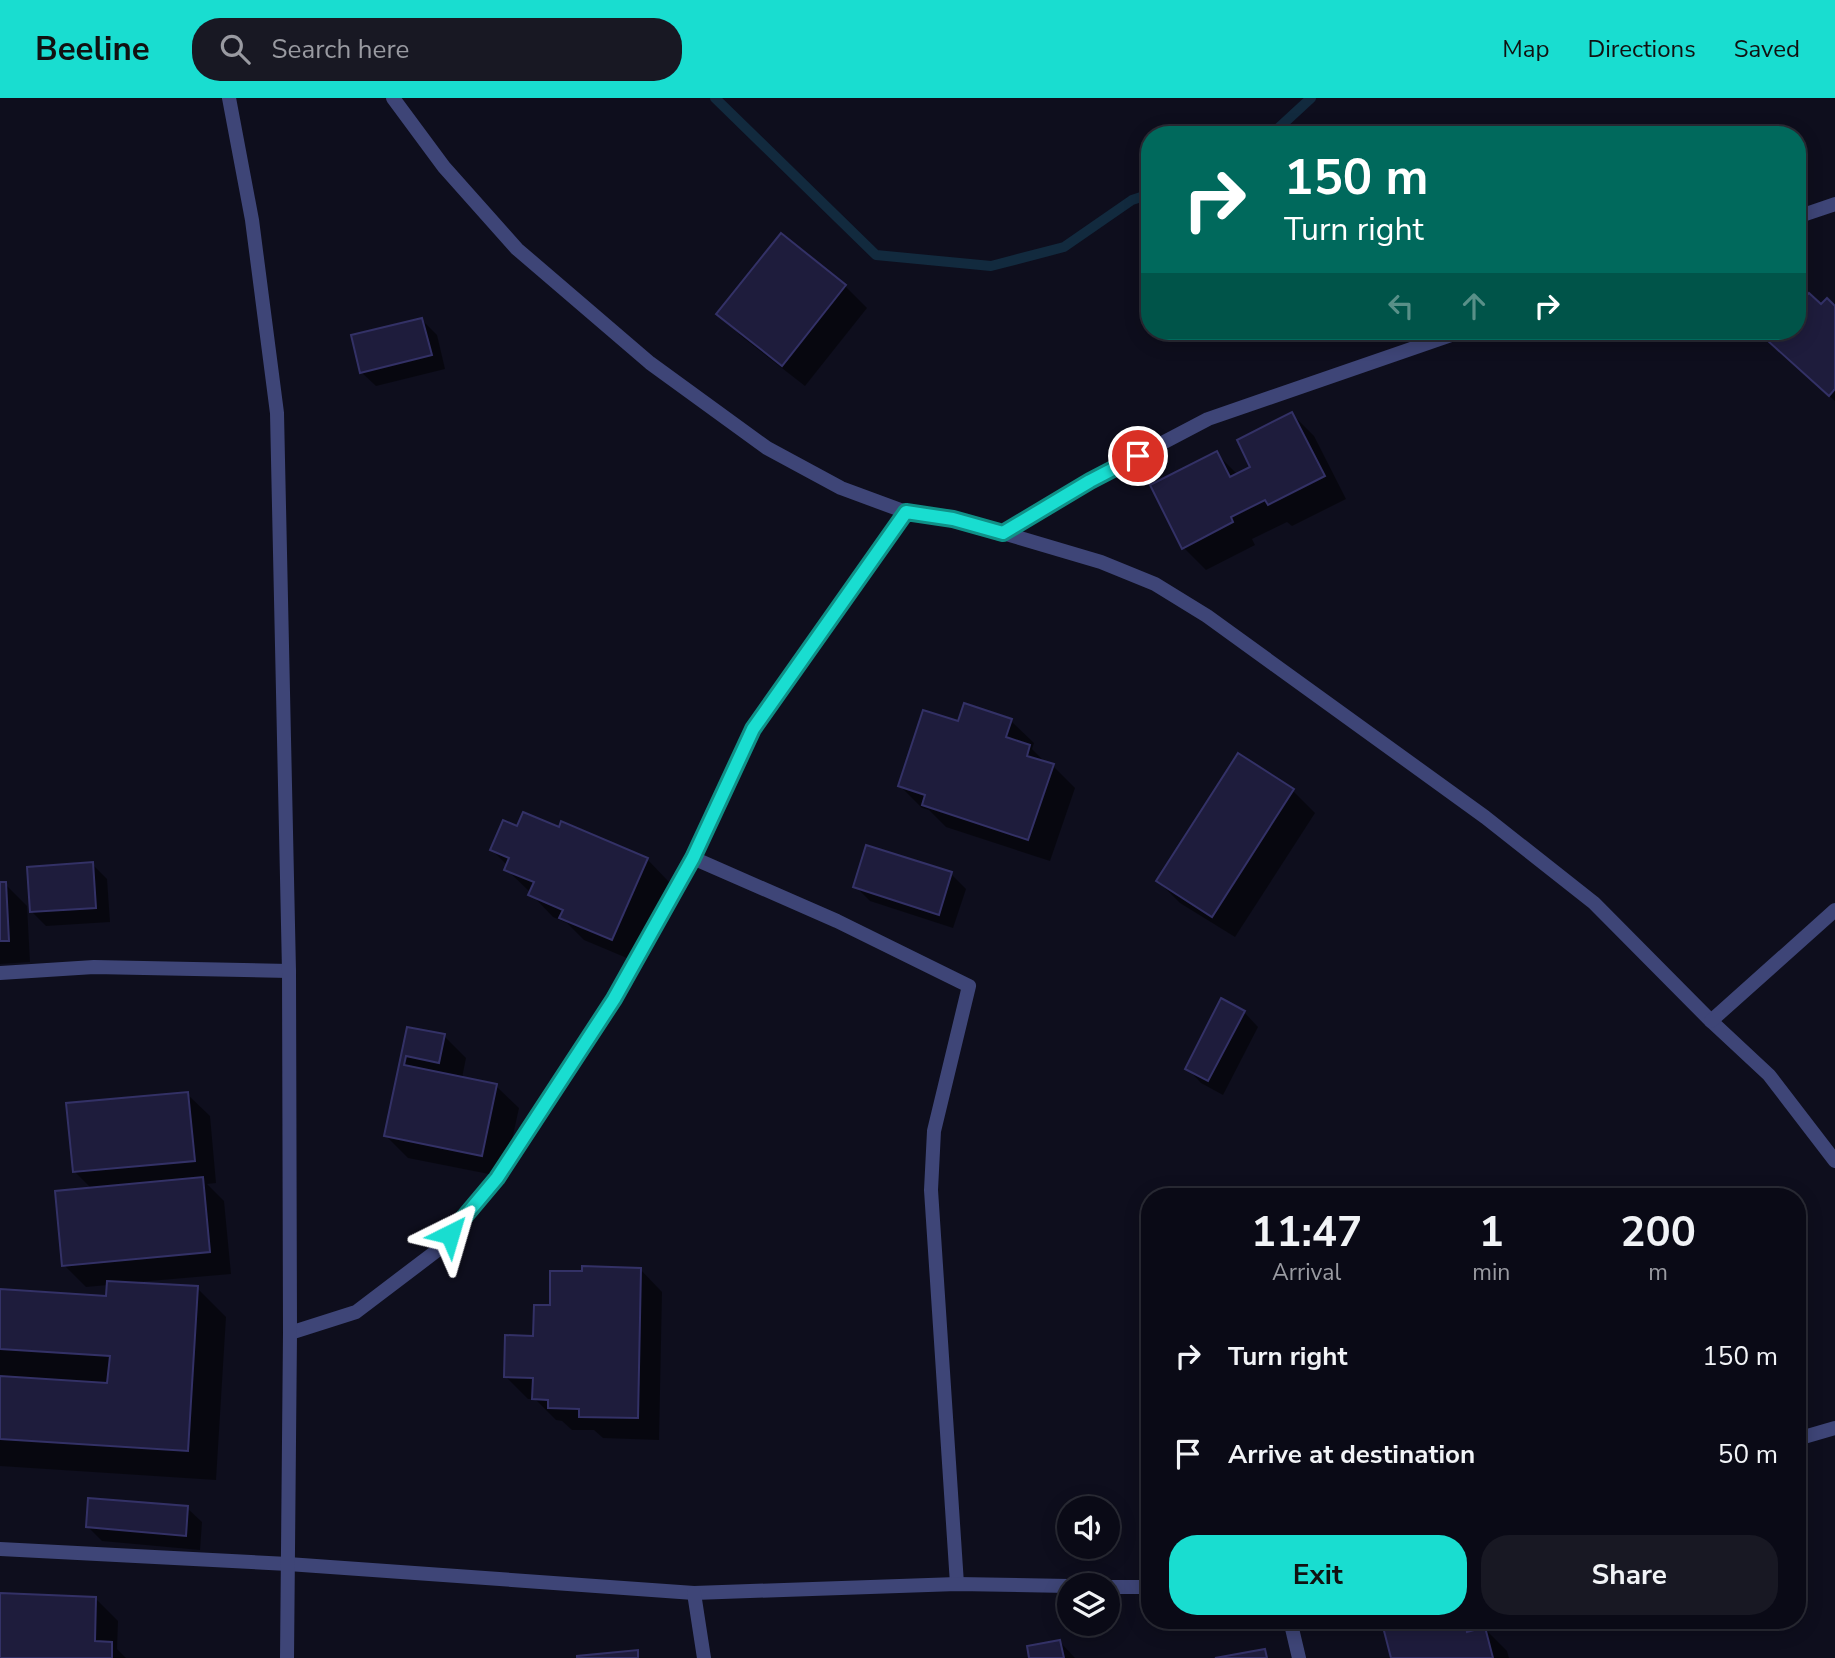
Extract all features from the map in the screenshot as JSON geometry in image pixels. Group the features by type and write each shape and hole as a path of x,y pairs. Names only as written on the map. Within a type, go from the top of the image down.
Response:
{"street":[{"path":"229,98 251,220 277,413 289,971 287,1658"},
{"path":"393,98 444,167 517,249 650,363 767,448 841,488 906,512 953,519 1003,533 1101,562 1155,584 1207,616 1485,817 1594,902 1769,1076 1835,1161"},
{"path":"1806,214 1835,204"},
{"path":"1003,533 1090,481 1208,419 1437,340"},
{"path":"290,1333 356,1311 435,1252 497,1178 614,999 693,858 753,729 906,512"},
{"path":"693,858 837,921 969,986 934,1130 931,1190 957,1584"},
{"path":"1711,1021 1835,910"},
{"path":"0,973 94,967 289,971"},
{"path":"1806,1436 1835,1427"},
{"path":"0,1549 288,1564 694,1593 957,1584 1057,1586"},
{"path":"1120,1587 1141,1587"},
{"path":"694,1593 704,1658"},
{"path":"1292,1629 1298,1658"}],"building":[{"path":"781,233 846,285 782,366 716,314"},
{"path":"1809,293 1821,304 1827,298 1835,306 1835,389 1829,396 1768,341 1806,340 1806,296"},
{"path":"422,318 432,355 360,373 351,335"},
{"path":"1292,412 1325,476 1268,505 1265,500 1231,517 1233,522 1182,549 1150,485 1217,451 1230,477 1250,467 1237,440"},
{"path":"964,703 1012,719 1006,737 1030,745 1027,756 1054,764 1028,840 922,805 925,795 898,786 923,710 958,721"},
{"path":"1238,753 1294,789 1212,917 1156,881"},
{"path":"523,812 559,827 561,821 648,858 612,940 559,918 563,910 528,895 534,882 504,870 509,858 490,850 503,820 517,826"},
{"path":"866,845 952,872 939,915 853,887"},
{"path":"93,862 96,908 30,912 27,867"},
{"path":"0,882 6,882 9,941 0,941"},
{"path":"1221,998 1245,1011 1208,1081 1185,1069"},
{"path":"407,1027 445,1034 439,1063 406,1056 404,1065 497,1084 482,1156 384,1136"},
{"path":"188,1092 195,1161 73,1172 66,1103"},
{"path":"203,1177 210,1252 62,1266 55,1191"},
{"path":"582,1266 641,1268 638,1418 579,1417 579,1409 548,1408 548,1400 532,1399 533,1378 504,1377 505,1335 533,1336 534,1305 550,1305 550,1271 582,1271"},
{"path":"107,1281 198,1286 188,1451 0,1439 0,1376 107,1383 110,1356 0,1349 0,1289 106,1296"},
{"path":"88,1498 188,1506 186,1536 86,1527"},
{"path":"0,1593 96,1597 95,1641 112,1642 112,1658 0,1658"},
{"path":"1384,1629 1466,1629 1467,1632 1486,1629 1493,1658 1391,1658"},
{"path":"1060,1640 1064,1658 1029,1658 1027,1646"},
{"path":"1265,1649 1267,1658 1215,1658"},
{"path":"638,1650 638,1658 577,1658 577,1656"}],"waterway":[{"path":"715,98 876,255 991,266 1064,247 1132,200 1141,197"},
{"path":"1281,126 1311,98"}],"route":[{"path":"450,1234 497,1178 614,999 693,858 753,729 906,512 953,519 1003,533 1138,456"}]}
